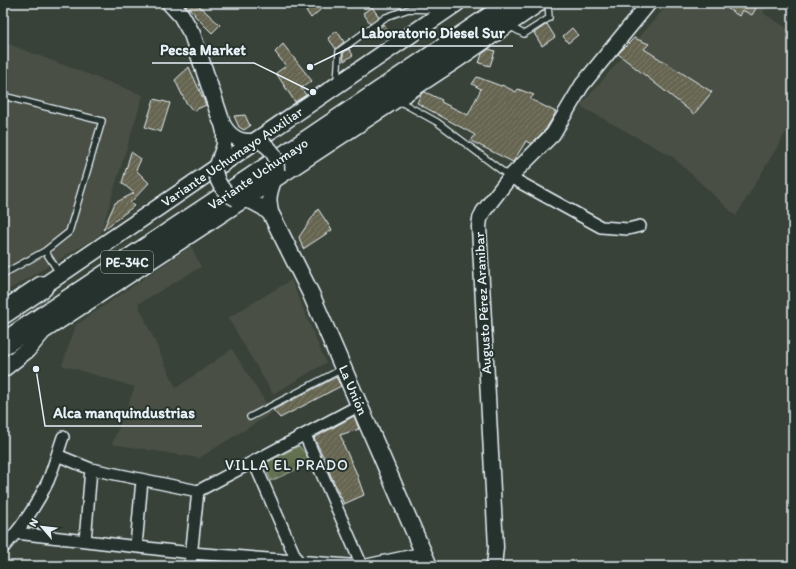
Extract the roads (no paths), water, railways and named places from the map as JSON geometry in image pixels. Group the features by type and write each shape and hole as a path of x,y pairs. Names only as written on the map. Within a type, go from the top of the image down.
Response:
{"highway":[{"name":"Variante Uchumayo","path":"3,327 250,164 487,3"},
{"name":"Variante Uchumayo","path":"3,344 512,3"},
{"path":"3,313 42,287"},
{"path":"3,358 43,331"}],"main road":[{"path":"170,3 181,15 192,34 221,120"},
{"path":"3,369 27,350 43,331 276,174 395,99 539,3"},
{"name":"Variante Uchumayo Auxiliar","path":"3,304 42,287 259,141 337,85 451,7"},
{"name":"La Unión","path":"272,216 311,294 426,560"}],"street":[{"name":"Augusto Pérez Aranibar","path":"494,566 496,547 479,227 480,219 483,212 510,177 553,134 582,85 649,3"},
{"path":"221,120 226,130 235,138 246,141 259,141 268,146 274,153 277,161 276,174"},
{"path":"221,120 224,132 224,145 221,157 215,170 217,180 228,195 238,200"},
{"name":"La Unión","path":"272,216 269,204 270,191 276,174"},
{"path":"510,177 601,227 628,229 640,226"},
{"name":"La Unión","path":"238,200 252,202 263,208 272,216"},
{"path":"57,455 91,469 198,492 360,405"},
{"path":"306,435 362,566"},
{"path":"3,548 16,533 48,481 63,437"},
{"path":"254,462 297,561"},
{"path":"85,541 91,469"},
{"path":"136,546 142,480"},
{"path":"190,566 198,492"},
{"path":"16,533 191,553 362,566 426,560"}],"lane":[{"path":"507,24 524,34 549,18 548,3"},
{"path":"337,85 339,51 386,18 409,9 451,7"},
{"path":"3,96 102,121 68,232 45,251 3,274"},
{"path":"395,99 437,122 510,177"},
{"path":"45,251 60,274"},
{"path":"250,417 344,368"}],"place":[{"name":"Laboratorio Diesel Sur","path":"310,67"},
{"name":"Pecsa Market","path":"313,92"},
{"name":"Alca manquindustrias","path":"36,369"}],"district":[{"name":"VILLA EL PRADO","path":"287,465"}]}
